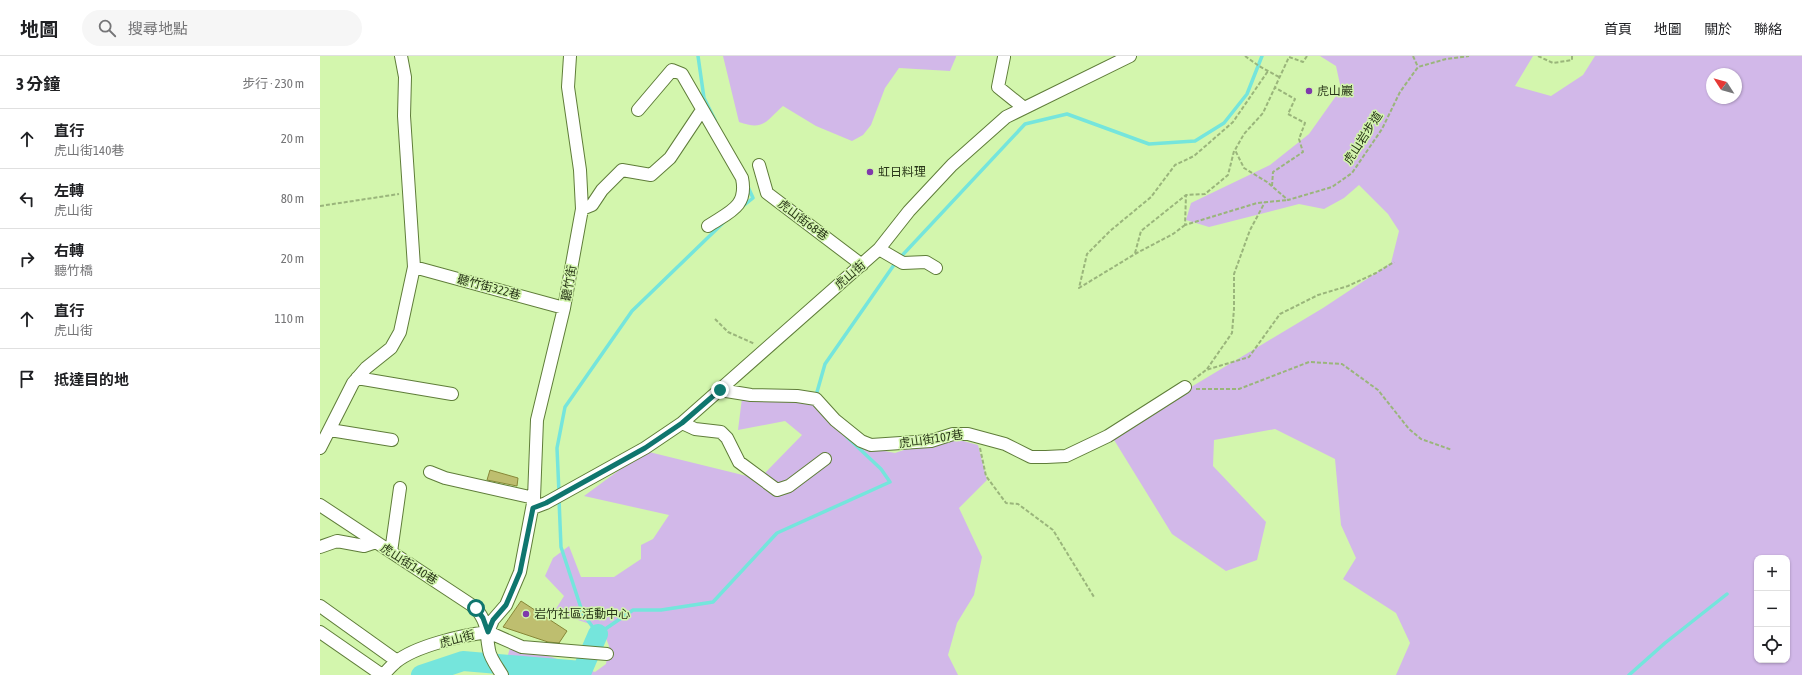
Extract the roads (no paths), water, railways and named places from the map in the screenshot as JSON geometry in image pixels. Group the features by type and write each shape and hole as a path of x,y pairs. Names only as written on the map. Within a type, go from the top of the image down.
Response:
{"street":[{"path":"320,448 353,383 366,368 391,348 400,332 414,267 404,116 405,77 401,56"},
{"name":"聽竹街","path":"533,503 537,420 564,308 582,209 580,170 568,87 570,56"},
{"name":"虎山街","path":"382,675 397,661 413,652 468,634 488,632 493,620 506,605 520,572 533,503 546,503 645,448 682,423 879,249 910,211 952,165 1006,117 1130,56"},
{"path":"1004,57 998,87 1024,108"},
{"path":"638,110 672,70 682,74 742,178 744,187 742,199 735,208 708,226"},
{"path":"582,209 592,205 602,190 622,170 651,175 670,158 702,110"},
{"name":"虎山街68巷","path":"759,165 767,193 862,265"},
{"path":"879,249 903,263 926,262 936,268"},
{"name":"聽竹街322巷","path":"414,267 564,308"},
{"path":"357,378 452,394"},
{"name":"虎山街107巷","path":"720,390 751,395 797,396 816,399 835,420 861,441 871,446 931,441 953,434 968,434 977,438 1005,444 1031,456 1066,456 1108,436 1185,387"},
{"path":"682,423 695,429 721,432 727,438 739,462 777,490 789,486 825,459"},
{"path":"330,430 392,440"},
{"path":"430,472 445,478 533,503"},
{"path":"391,552 400,488"},
{"name":"虎山街140巷","path":"320,505 476,608 483,618 488,632"},
{"path":"320,547 338,540 364,546 376,542"},
{"path":"320,606 397,661"},
{"path":"320,632 382,675"},
{"path":"502,675 489,651 488,632 522,646 607,654"}],"waterway":[{"path":"698,56 704,98 715,120"},
{"path":"817,398 817,392 825,364 896,262 1025,124 1067,114 1149,144 1195,141 1224,123 1247,94 1262,56"},
{"path":"743,206 753,198 748,187"},
{"path":"559,493 557,448 565,407 632,311 724,222"},
{"path":"559,499 561,547 583,614 598,634 633,610 661,610 713,602 777,533 890,482 881,469 847,437"},
{"path":"1629,675 1665,643 1727,594"},
{"path":"421,675 463,661 582,671 598,634"}],"place":[{"name":"虎山巖","path":"1309,91"},
{"name":"虹日料理","path":"870,172"},
{"name":"岩竹社區活動中心","path":"526,614"}]}
